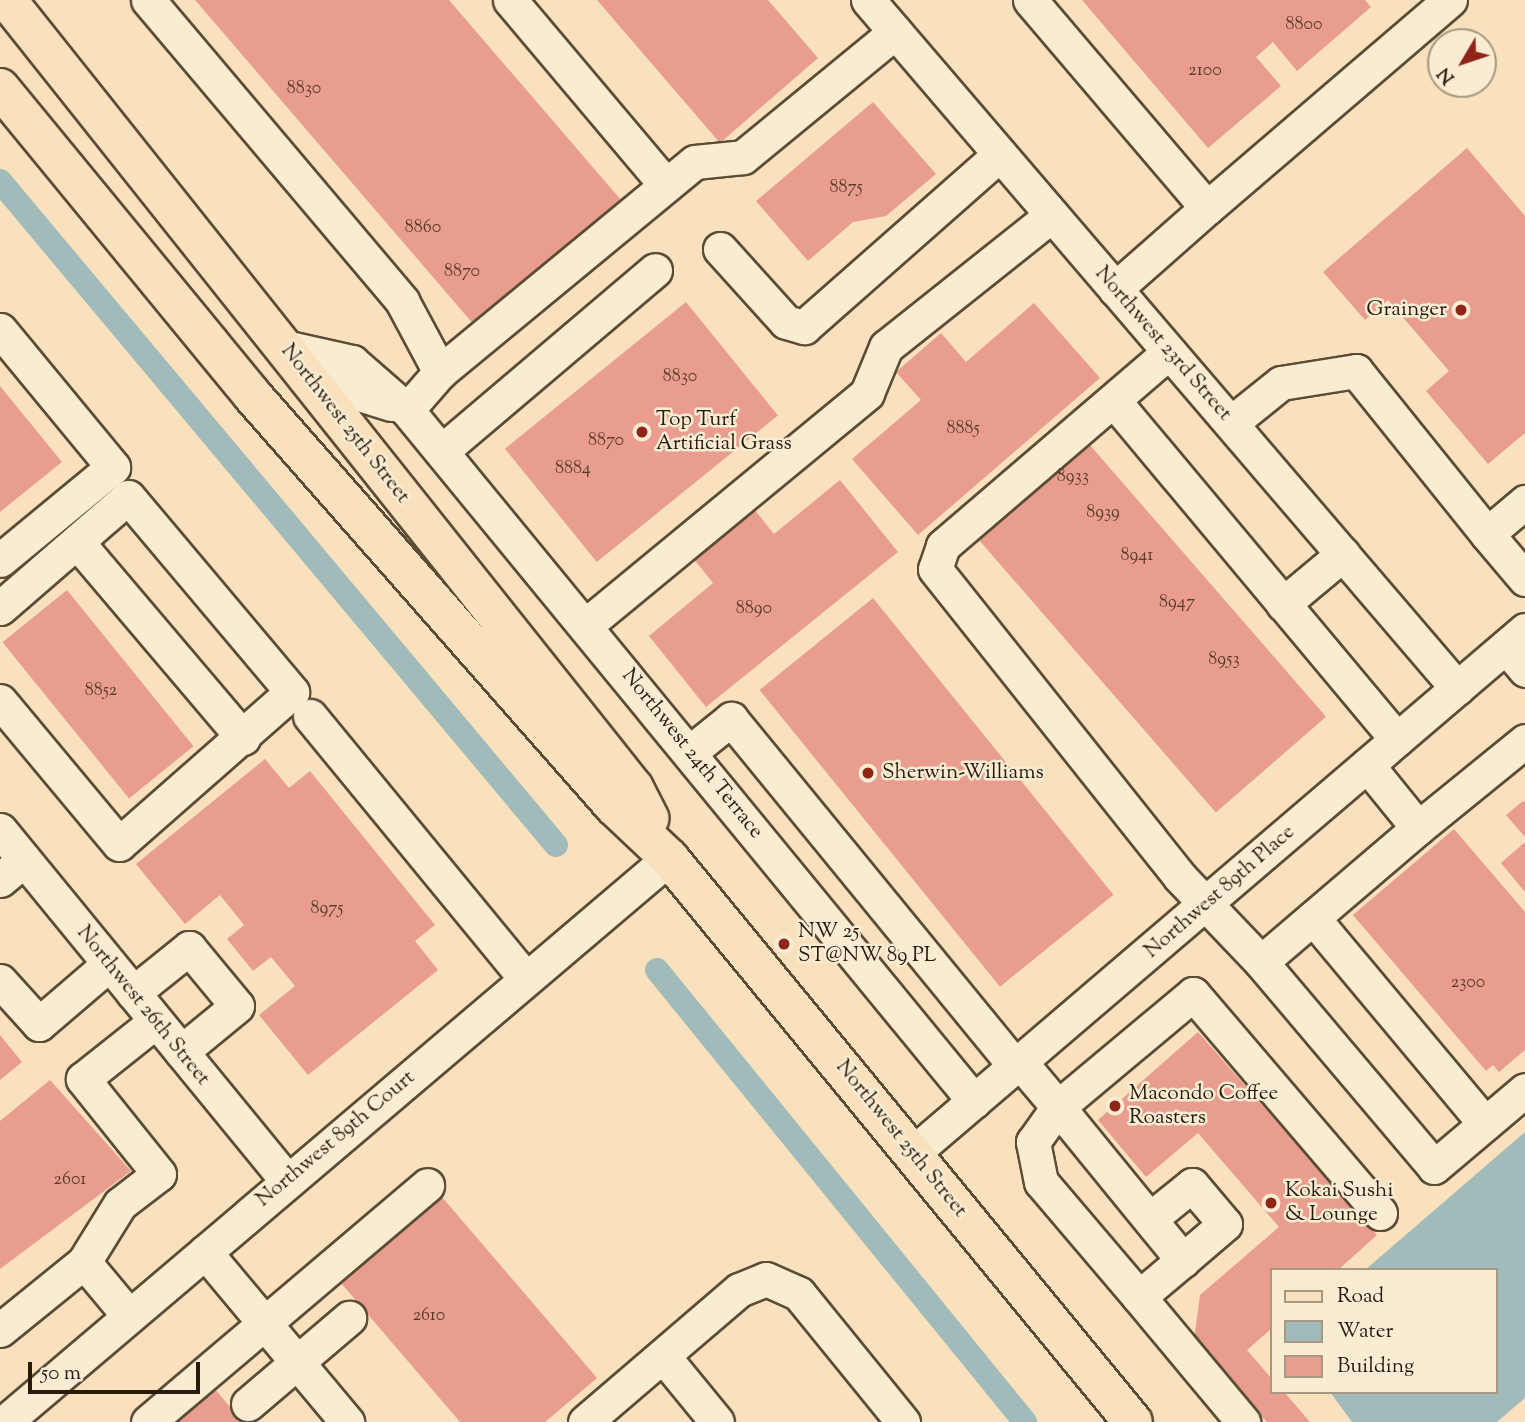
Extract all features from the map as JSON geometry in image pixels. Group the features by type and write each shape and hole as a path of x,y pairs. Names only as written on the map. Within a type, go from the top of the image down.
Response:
{"main road":[{"name":"Northwest 25th Street","path":"7,0 634,788 669,858"},
{"name":"Northwest 25th Street","path":"0,88 206,340 614,806 669,858 1132,1422"},
{"path":"206,340 311,379"}],"street":[{"path":"148,0 402,300 440,372"},
{"path":"510,0 666,185"},
{"name":"Northwest 23rd Street","path":"868,0 1457,688"},
{"path":"1030,0 1207,208"},
{"path":"1115,289 1450,0"},
{"path":"311,379 407,410 440,372 695,162 743,157 895,32"},
{"path":"720,249 786,322 804,327 1000,154"},
{"path":"586,625 867,393 886,347 1052,215"},
{"path":"443,450 655,270"},
{"path":"0,330 113,467 0,559"},
{"name":"Northwest 24th Terrace","path":"285,347 352,362 407,410 443,450 974,1101"},
{"path":"1169,352 943,547 935,569 1207,904 1261,962 1434,1167 1525,1090"},
{"path":"1231,423 1281,383 1356,371 1525,579"},
{"path":"1114,401 1397,739"},
{"path":"0,608 128,497 292,692 243,738 119,844 0,701"},
{"path":"1487,534 1525,502"},
{"path":"77,542 243,738"},
{"path":"1283,604 1343,554"},
{"name":"Northwest 89th Place","path":"912,1153 1457,688 1519,649"},
{"path":"310,716 526,978"},
{"path":"690,752 731,719 1018,1064 1058,1107 1183,1260"},
{"path":"1261,962 1525,741"},
{"path":"1367,765 1418,828"},
{"name":"Northwest 26th Street","path":"0,830 12,870 109,964 286,1181"},
{"name":"Northwest 89th Court","path":"5,1414 129,1317 669,858"},
{"path":"1313,918 1485,1124"},
{"path":"133,993 189,948 237,1006 181,1052"},
{"path":"0,981 38,1024 109,964"},
{"path":"1226,1416 1139,1297 1034,1170 1033,1142 1058,1107 1193,994 1380,1213"},
{"path":"0,1331 84,1262 120,1204 159,1174 83,1079 156,1021"},
{"path":"148,1422 427,1185"},
{"path":"1139,1297 1225,1224 1192,1185 1150,1219"},
{"path":"205,1252 348,1422"},
{"path":"84,1262 129,1317"},
{"path":"585,1422 745,1286 776,1280 799,1294 903,1422"},
{"path":"247,1404 349,1318"},
{"path":"663,1356 717,1422"}],"water":[{"path":"1525,1132 1525,1398 1497,1422 1352,1422 1331,1394 1497,1394 1497,1268 1367,1268"}],"building":[{"path":"195,0 449,0 621,200 475,326"},
{"path":"597,0 768,0 818,58 720,143"},
{"path":"1082,0 1365,0 1371,7 1297,71 1273,42 1256,57 1281,86 1208,148"},
{"path":"873,102 936,174 886,216 853,222 808,261 756,201"},
{"name":"Grainger","path":"1467,148 1525,216 1525,433 1488,464 1426,391 1449,371 1388,300 1365,320 1323,272"},
{"name":"Top Turf Artificial Grass","path":"686,302 778,415 597,562 505,449"},
{"path":"1034,303 1100,378 918,535 852,459 921,400 896,372 941,333 966,362"},
{"path":"0,386 62,462 0,512"},
{"path":"1082,436 1326,717 1216,813 972,532"},
{"path":"840,480 898,552 706,707 649,636 713,583 693,558 754,509 774,534"},
{"path":"67,590 193,746 129,798 2,642"},
{"path":"873,598 1113,895 1000,987 760,690"},
{"path":"265,759 289,788 310,771 435,925 415,941 438,970 308,1075 259,1015 295,986 271,957 253,971 227,939 244,925 220,895 185,924 136,864"},
{"path":"1523,801 1525,803 1525,837 1506,815"},
{"path":"1454,829 1525,912 1525,1050 1499,1072 1493,1065 1486,1071 1353,915"},
{"path":"1525,842 1525,892 1501,863"},
{"path":"1198,1032 1377,1235 1340,1268 1270,1268 1270,1330 1247,1350 1270,1377 1270,1394 1286,1394 1310,1422 1267,1422 1194,1340 1200,1295 1279,1227 1198,1133 1146,1177 1098,1120"},
{"path":"0,1035 22,1062 0,1080"},
{"path":"50,1080 131,1171 0,1269 0,1121"},
{"path":"442,1197 597,1378 545,1422 460,1422 341,1283"},
{"path":"214,1388 243,1422 175,1422"}],"waterway":[{"path":"0,181 556,845"},
{"path":"657,970 1025,1422"}],"place":[{"name":"Grainger","path":"1461,310"},
{"name":"Top Turf Artificial Grass","path":"642,432"},
{"name":"Sherwin-Williams","path":"868,773"},
{"name":"NW 25 ST@NW 89 PL","path":"784,944"},
{"name":"Macondo Coffee Roasters","path":"1115,1106"},
{"name":"Kokai Sushi & Lounge","path":"1271,1203"}]}
